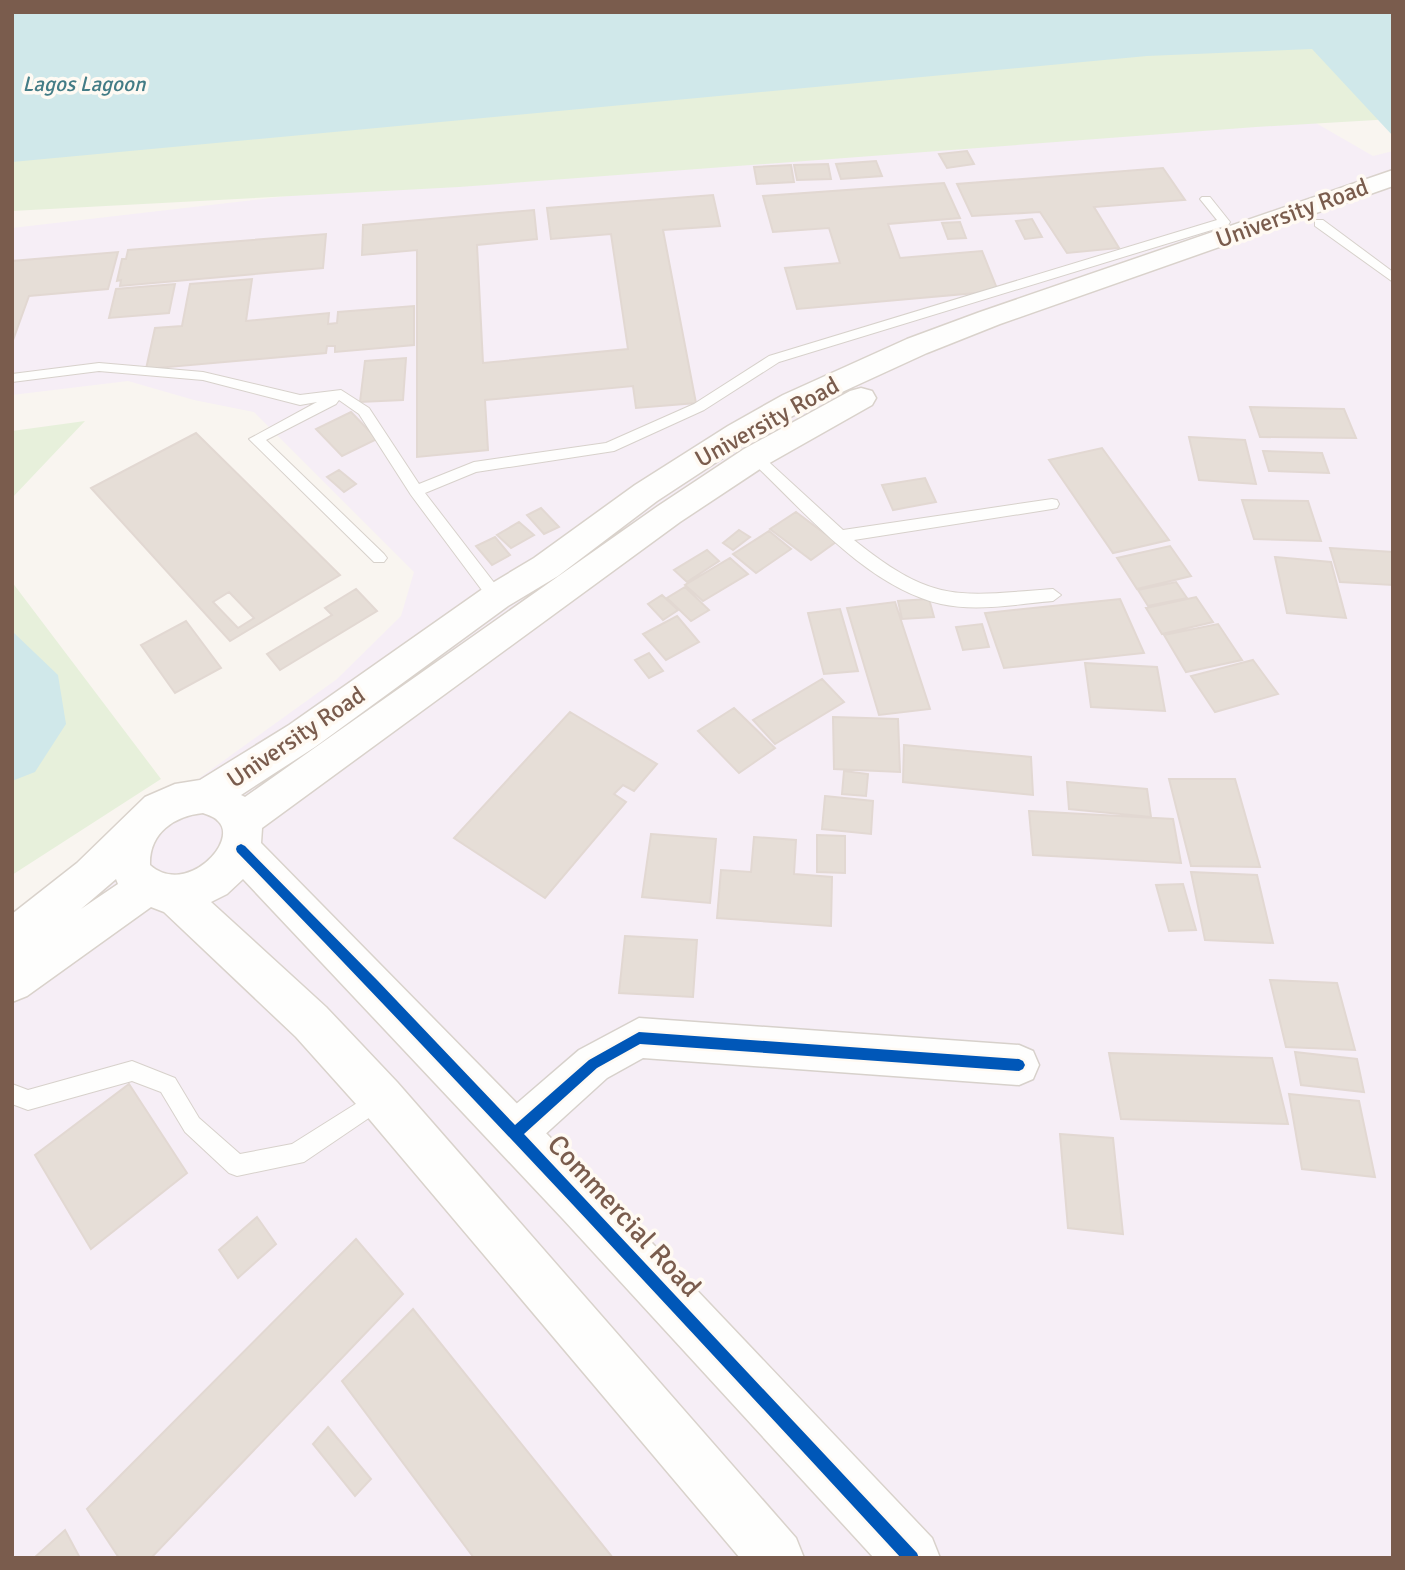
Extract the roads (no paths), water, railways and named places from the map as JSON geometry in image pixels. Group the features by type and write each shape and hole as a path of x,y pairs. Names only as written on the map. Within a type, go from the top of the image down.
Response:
{"main road":[{"name":"University Road","path":"207,796 302,736 496,597 546,567 646,493 739,433 794,402 990,318 1393,177"},
{"name":"University Road","path":"241,835 668,514 755,457 834,411 903,378 1393,195"},
{"path":"12,940 91,876 152,815 169,804 188,797 207,796 222,800 235,808 241,835 231,866 215,880 196,890 160,891 12,982"},
{"path":"138,830 131,846 129,862 135,876 160,891 311,1023 381,1098 776,1558"},
{"name":"Commercial Road","path":"241,835 514,1133 912,1558"}],"street":[{"path":"514,1133 593,1064 639,1038 1019,1065"}],"lane":[{"path":"416,491 474,467 609,448 699,407 774,359 1224,222 1206,199"},
{"path":"1319,223 1393,278"},
{"path":"12,378 99,367 203,376 300,400 341,395 364,411 416,491 496,597"},
{"path":"341,395 256,439 379,558"},
{"path":"755,457 842,536 892,577 914,589 940,598 974,600 1053,595"},
{"path":"842,536 1052,504"},
{"path":"12,1094 28,1100 132,1071 168,1085 192,1125 237,1165 296,1154 381,1098"}],"water":[{"name":"Lagos Lagoon","path":"12,12 1393,12 1393,136 1312,49 1147,56 12,162"},
{"path":"12,631 58,675 66,724 35,772 12,781"}]}
